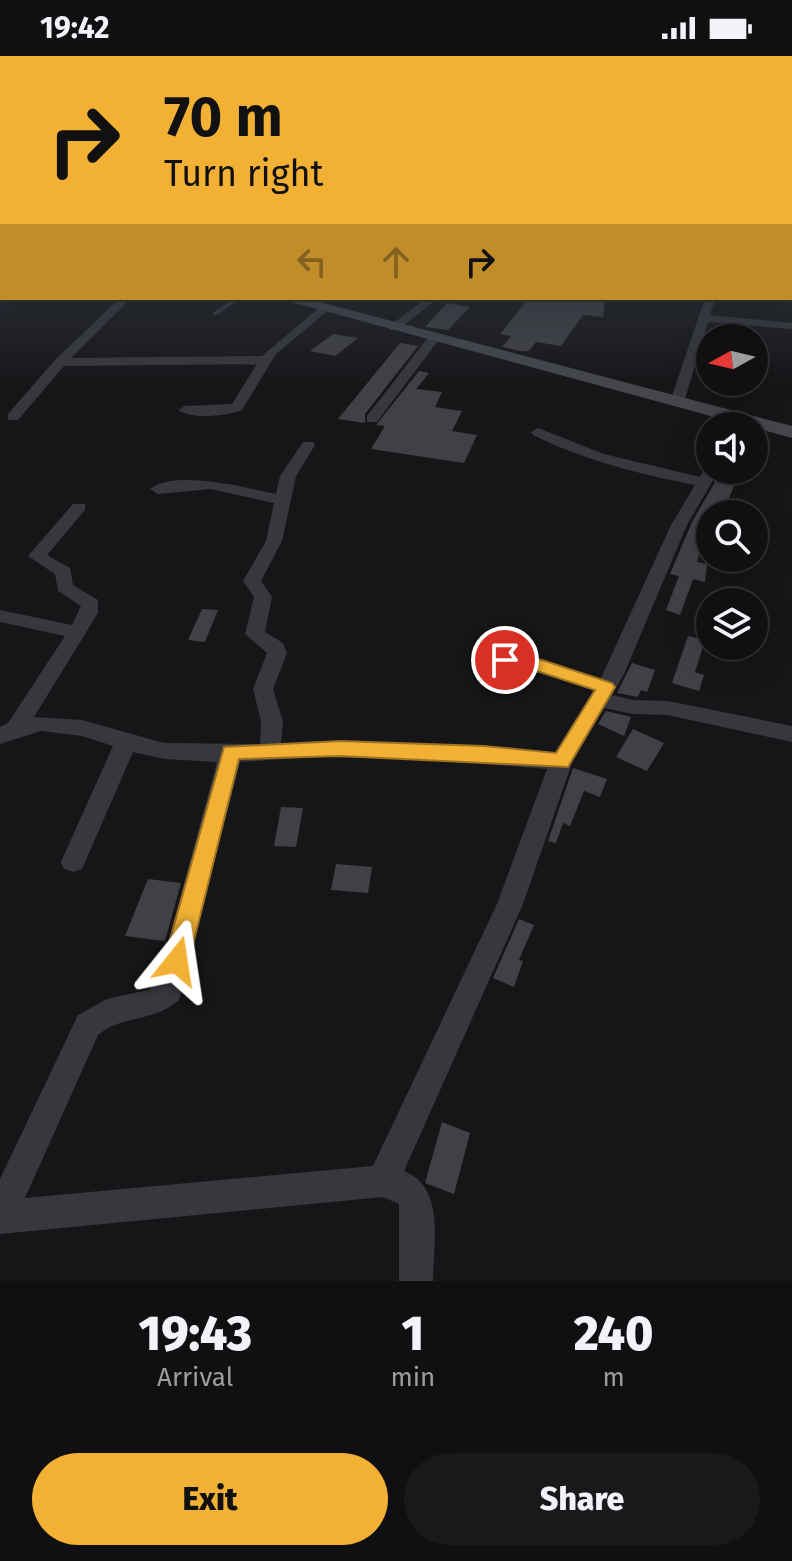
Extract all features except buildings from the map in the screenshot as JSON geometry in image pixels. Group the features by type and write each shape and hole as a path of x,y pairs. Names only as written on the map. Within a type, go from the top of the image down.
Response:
{"main road":[{"path":"293,300 711,412"},
{"path":"768,428 792,432"}],"street":[{"path":"13,417 60,362 124,300"},
{"path":"394,328 430,300"},
{"path":"677,402 709,300"},
{"path":"185,410 227,411 237,407 266,360 299,326 325,308"},
{"path":"704,318 792,326"},
{"path":"372,419 434,338"},
{"path":"60,362 266,360"},
{"path":"538,432 579,453 608,461 696,474"},
{"path":"270,751 272,721 263,689 277,653 276,648 255,634 263,597 252,581 274,541 288,476 308,445"},
{"path":"158,489 211,484 284,501"},
{"path":"383,1181 510,904 561,762 602,693 656,585 679,525 703,484"},
{"path":"9,731 76,632 91,604 64,587 64,572 37,556 79,507"},
{"path":"0,616 76,632"},
{"path":"485,657 542,667 624,706 668,708 792,734"},
{"path":"9,731 31,723 89,728 162,751 340,749 452,753 561,762"},
{"path":"73,862 127,740"},
{"path":"231,752 169,991 155,1001 105,1012 88,1025 0,1217 383,1181 412,1191 416,1200 416,1281"}],"lane":[{"path":"215,314 235,300"}],"route":[{"path":"177,961 231,752 340,749 484,754 561,762 606,687 542,667 505,660"}]}
